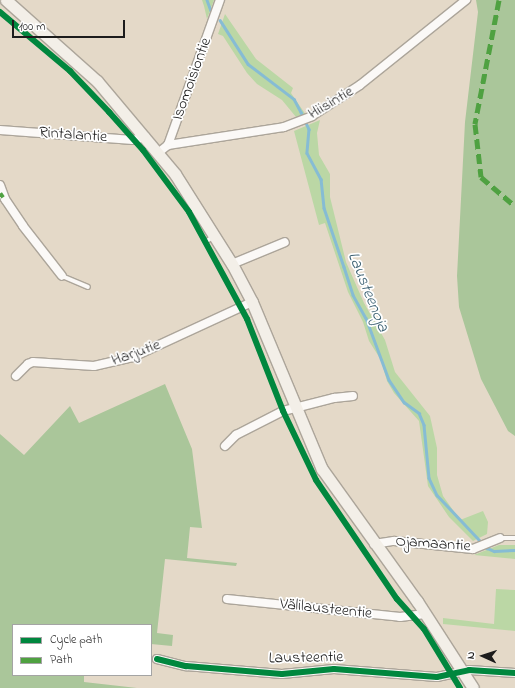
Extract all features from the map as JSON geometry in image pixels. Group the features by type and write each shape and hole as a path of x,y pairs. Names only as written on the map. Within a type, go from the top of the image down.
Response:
{"main road":[{"path":"6,0 97,81 146,137 175,174 211,239 232,264 252,302 294,408 322,470 425,614 473,688"}],"street":[{"name":"Isomoisiontie","path":"168,145 220,0"},
{"name":"Hiisintie","path":"168,145 277,128 309,117 360,85 466,0"},
{"name":"Rintalantie","path":"0,130 133,140 146,137"},
{"path":"158,153 168,145"},
{"path":"0,185 6,199 23,226 62,276"},
{"path":"232,264 284,242"},
{"name":"Harjutie","path":"16,376 28,364 33,362 94,366 133,358 252,302"},
{"path":"226,446 236,435 294,408 334,398 353,396"},
{"name":"Ojamaantie","path":"374,544 394,541 467,549 478,547 488,541 500,538"},
{"name":"Välilausteentie","path":"227,599 400,617 425,614"},
{"name":"Lausteentie","path":"154,658 186,666 282,674 334,669 437,678 482,670 515,673"}],"lane":[{"path":"62,276 88,287"},
{"name":"Ojamaantie","path":"500,538 515,538"}],"green space":[{"path":"202,0 214,0 207,19 204,6"},
{"path":"476,0 515,0 515,436 508,431 481,379 459,307 457,276 465,122 478,12"},
{"path":"225,14 256,59 293,88 291,93 306,115 296,117 282,100 257,84 247,73 223,36 218,34"},
{"path":"320,120 317,133 319,155 330,174 330,197 346,262 364,303 385,340 395,372 430,416 437,448 437,475 443,496 460,520 483,511 488,522 487,534 473,541 449,517 428,486 419,421 394,393 387,381 381,360 369,341 363,322 348,292 325,223 319,225 294,131"},
{"path":"165,384 192,449 202,528 190,527 187,558 237,563 236,566 165,559 157,633 173,635 172,646 152,644 152,624 12,624 12,676 84,676 84,682 137,688 0,688 0,434 24,455 70,406 79,423"},
{"path":"499,545 515,545 515,559 474,555"},
{"path":"496,589 515,590 515,631 443,624 443,618 494,624"}],"waterway":[{"name":"Lausteenoja","path":"207,0 211,11"},
{"name":"Lausteenoja","path":"220,20 248,64 294,99 309,129 307,153 321,179 324,208 353,295 366,318 389,380 404,402 419,413 424,425 429,478 437,495 487,548 494,551 515,550"}],"marked path":[{"path":"499,0 475,124 481,177 515,206"}],"cycle path":[{"path":"0,12 70,71 109,112 143,150 189,212 247,319 283,411 316,480 397,599 424,629 460,688"},
{"path":"157,659 186,666 282,674 334,669 437,677 469,670 515,673"}]}
